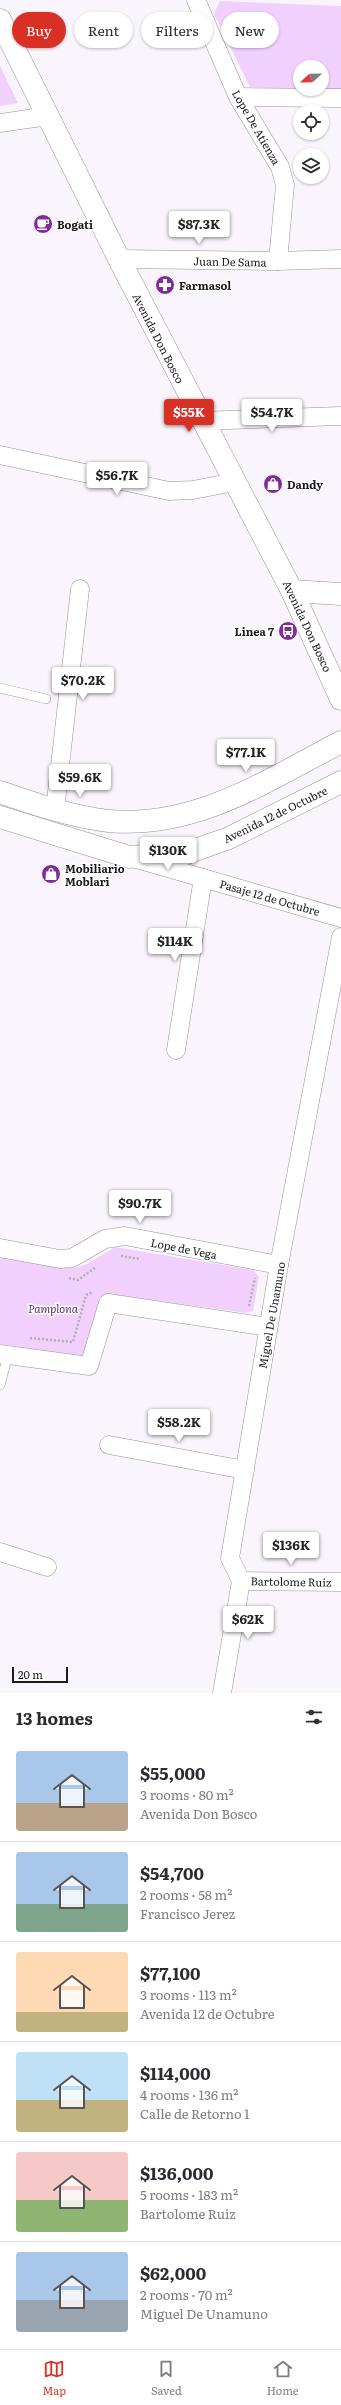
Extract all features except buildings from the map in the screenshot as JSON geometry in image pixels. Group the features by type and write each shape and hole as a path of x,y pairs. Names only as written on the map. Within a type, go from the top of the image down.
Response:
{"main road":[{"name":"Avenida Don Bosco","path":"0,20 201,421 292,591 341,699"},
{"path":"292,591 341,594"},
{"path":"0,792 55,810 109,821 158,821 202,811 236,797 341,742"},
{"name":"Avenida 12 de Octubre","path":"0,818 129,857 187,853 229,838 341,782"}],"street":[{"name":"Lope De Atienza","path":"196,0 238,97 280,167 285,185 278,261"},
{"path":"238,97 341,98"},
{"path":"0,123 48,116"},
{"name":"Juan De Sama","path":"119,259 278,261 341,259"},
{"path":"201,421 341,416"},
{"path":"0,455 169,491 193,490 234,482"},
{"path":"55,810 80,589"},
{"name":"Pasaje 12 de Octubre","path":"129,857 341,918"},
{"path":"176,1050 203,878"},
{"name":"Miguel De Unamuno","path":"241,1581 230,1558 268,1327 341,937"},
{"name":"Lope de Vega","path":"0,1248 60,1259 72,1258 105,1239 125,1236 279,1266"},
{"path":"4,1354 89,1366 108,1303 268,1327"},
{"path":"108,1445 245,1470"},
{"path":"0,1552 46,1567"},
{"path":"222,1693 241,1581"},
{"name":"Bartolome Ruiz","path":"241,1581 341,1582"}],"lane":[{"path":"0,688 46,699"},
{"path":"0,1385 4,1354"}],"path":[{"path":"114,1255 145,1260"},
{"path":"63,1277 78,1280 102,1263"},
{"path":"247,1277 255,1278"}],"green space":[{"path":"220,1 341,6 341,91 329,90 329,60 293,60 293,89 250,87 231,48 279,48 279,12 221,12 221,28 214,14"},
{"path":"0,66 18,103 0,106"},
{"name":"Pamplona","path":"115,1247 253,1270 259,1277 253,1311 246,1313 110,1294 103,1296 83,1356 0,1344 0,1257 74,1268 87,1264"}],"place":[{"name":"Bogati","path":"43,224"},
{"name":"Farmasol","path":"165,285"},
{"name":"Dandy","path":"273,484"},
{"name":"Linea 7","path":"288,631"},
{"name":"Mobiliario Moblari","path":"51,874"}]}
